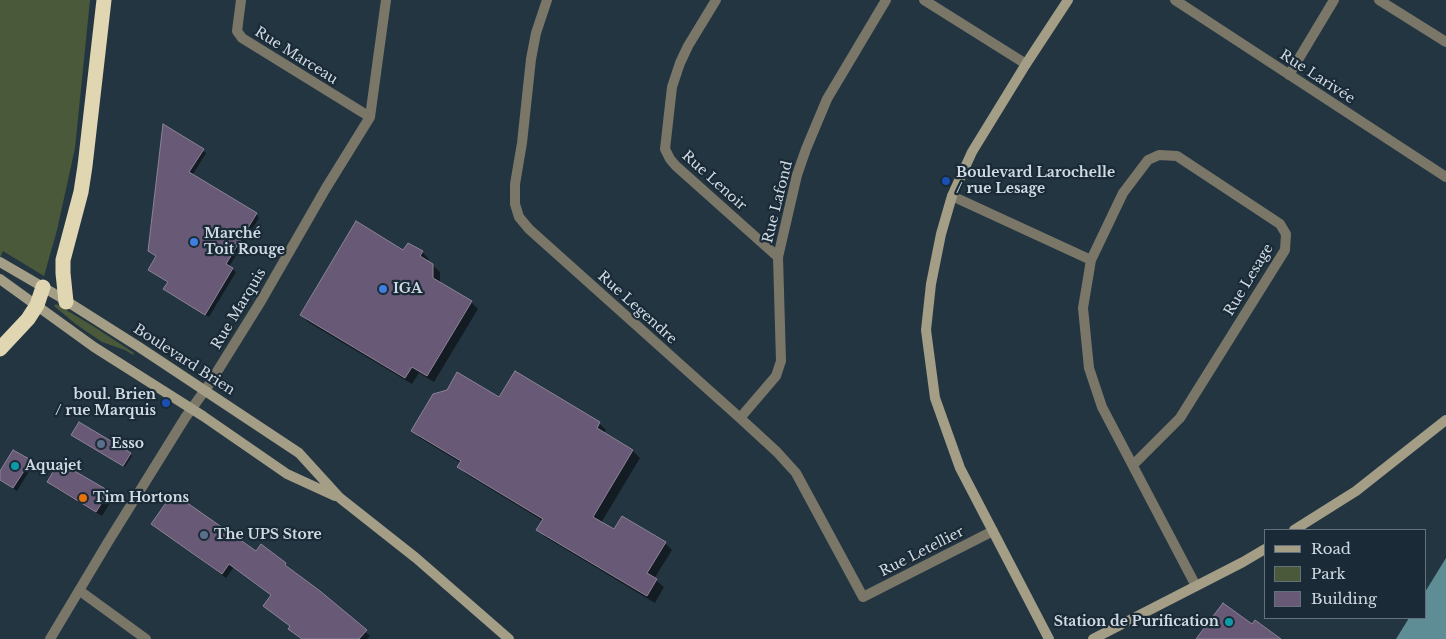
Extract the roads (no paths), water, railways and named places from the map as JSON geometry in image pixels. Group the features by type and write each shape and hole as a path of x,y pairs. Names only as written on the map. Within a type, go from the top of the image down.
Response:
{"highway":[{"path":"66,302 63,260 79,200 85,166 104,0"},
{"path":"0,349 24,324 37,305 43,287"}],"street":[{"name":"Rue Marceau","path":"241,0 237,31 242,38 370,117"},
{"name":"Rue Marquis","path":"50,639 108,542 261,301 326,188 370,117 386,0"},
{"name":"Rue Legendre","path":"547,0 536,33 531,59 516,184 515,204 519,217 528,229 777,452 796,473 863,597"},
{"name":"Rue Lenoir","path":"716,0 680,63 672,87 665,149 676,166 778,257"},
{"name":"Rue Lafond","path":"740,418 776,376 780,361 778,257 797,175 806,149 826,99 886,0"},
{"path":"924,0 1026,64"},
{"path":"1049,639 960,468 935,398 926,330 931,284 941,234 952,196 972,152 1068,0"},
{"name":"Rue Larivée","path":"1175,0 1446,176"},
{"path":"1289,75 1334,0"},
{"path":"1379,0 1446,42"},
{"name":"Rue Lesage","path":"1134,465 1180,418 1285,250 1286,234 1280,224 1177,156 1160,155 1148,160 1123,193 1091,260 1083,308 1089,368 1102,407 1196,586"},
{"path":"952,196 1091,260"},
{"name":"Boulevard Brien","path":"0,262 43,287 204,390 299,454 340,498 423,563 509,639"},
{"name":"Boulevard Brien","path":"0,279 94,347 192,409 287,474 340,498"},
{"path":"1296,529 1356,490 1446,420"},
{"name":"Rue Letellier","path":"863,597 993,531"},
{"path":"1093,639 1104,636 1264,550"},
{"path":"80,591 146,639"}],"place":[{"name":"Boulevard Larochelle / rue Lesage","path":"946,181"},
{"name":"Marché Toit Rouge","path":"194,242"},
{"name":"IGA","path":"383,289"},
{"name":"boul. Brien / rue Marquis","path":"166,403"},
{"name":"Esso","path":"101,444"},
{"name":"Aquajet","path":"15,466"},
{"name":"Tim Hortons","path":"83,498"},
{"name":"The UPS Store","path":"204,535"},
{"name":"Station de Purification","path":"1229,622"}]}
